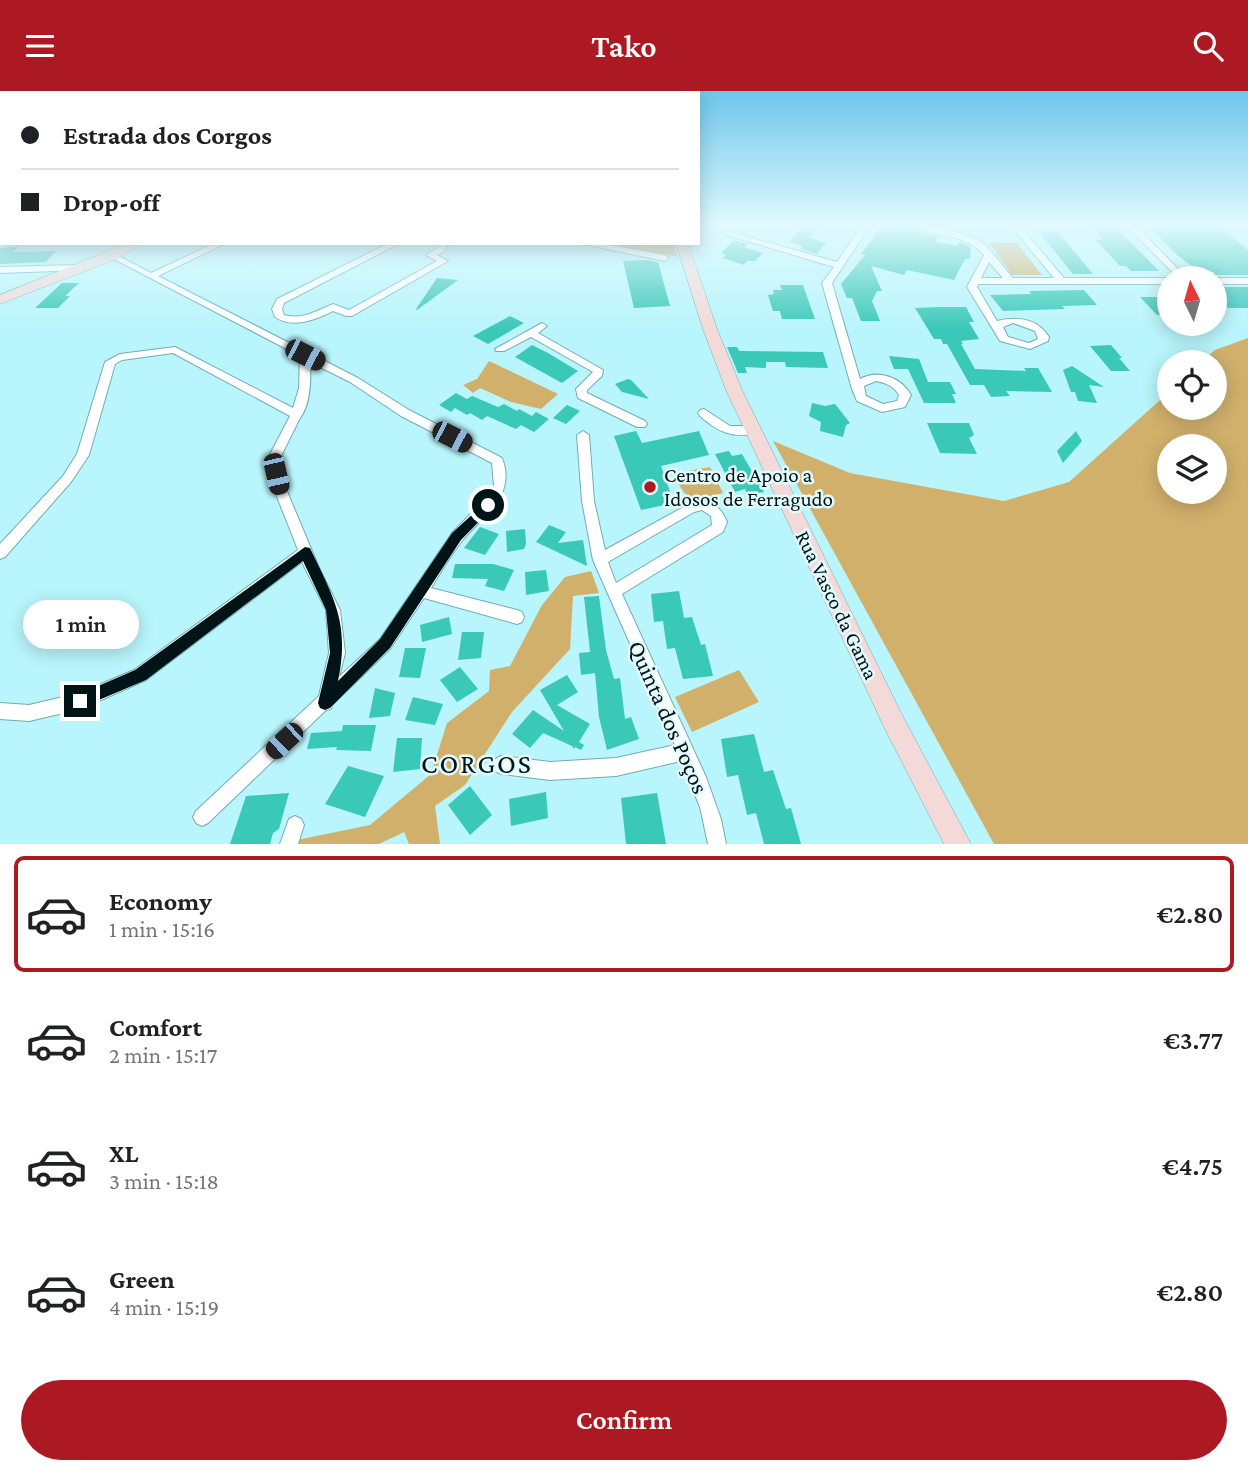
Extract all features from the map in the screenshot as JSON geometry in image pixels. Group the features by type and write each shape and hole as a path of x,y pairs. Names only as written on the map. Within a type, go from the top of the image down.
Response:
{"street":[{"path":"0,300 105,259"},
{"path":"118,259 354,380 405,413 498,461 500,485 488,505 457,537 385,644 202,817"},
{"path":"151,276 187,259"},
{"path":"364,259 280,301 277,309 280,317 287,320 305,319 333,307 349,314 444,261 440,259"},
{"name":"Rua Vasco da Gama","path":"687,259 709,329 753,430 892,721 958,844"},
{"path":"816,259 837,265"},
{"path":"841,259 827,282 857,389 861,398 874,406 896,407 904,400 903,390 898,385 883,379 859,377 851,365"},
{"path":"986,259 972,286 997,329 1004,339 1021,346 1034,346 1043,341 1043,334 1029,324 997,319 988,313"},
{"path":"991,259 1010,281"},
{"path":"1043,259 1060,281"},
{"path":"0,270 84,268"},
{"path":"37,269 48,273 53,279"},
{"path":"975,281 1157,281"},
{"path":"1227,281 1248,281"},
{"path":"256,330 280,317"},
{"path":"997,329 1007,321"},
{"path":"500,349 542,326"},
{"path":"531,333 598,370 598,374 581,389 582,395 640,424"},
{"path":"0,553 67,479 83,455 110,362 120,357 175,350 298,415"},
{"path":"305,355 304,397 298,415 273,460 280,489 305,552 333,610 337,653 325,703"},
{"path":"857,389 868,379"},
{"path":"704,413 722,429 735,433 753,430"},
{"path":"583,435 589,501 600,560 694,507 704,505 718,513 720,522 718,528 613,592"},
{"path":"0,711 29,713 80,701 141,675 305,552"},
{"name":"Quinta dos Poços","path":"600,560 686,751 710,810 717,844"},
{"path":"421,590 517,617"},
{"path":"501,765 550,771 616,767 686,751"},
{"path":"289,844 295,825"}],"shaded area":[{"path":"1001,259 1030,259 1042,275 1012,275"},
{"path":"1248,338 1248,844 994,844 773,441 850,473 1004,501 1069,482 1157,403 1157,420 1227,420 1227,350 1215,350"},
{"path":"489,361 558,394 541,409 511,402 480,388 473,393 463,385 477,379"},
{"path":"710,467 723,493 700,499 686,494 676,479 682,472"},
{"path":"591,571 599,593 573,596 570,649 512,712 465,785 435,806 440,844 409,844 404,832 379,844 296,844 297,840 370,825 431,774 447,723 489,691 490,670 510,666 542,605 565,577"},
{"path":"739,670 759,702 692,732 675,697"}],"building":[{"path":"0,259 49,259 46,262 0,264"},
{"path":"726,259 757,259 747,261 744,265"},
{"path":"862,259 965,259 954,280 907,270 904,275 871,266 882,291 877,291 872,301 880,321 861,321 852,298 847,298 841,284"},
{"path":"1061,259 1081,259 1093,274 1073,274"},
{"path":"1114,259 1147,259 1157,271 1131,271 1126,266 1120,266"},
{"path":"1183,259 1248,259 1248,275 1227,275 1227,266 1192,266"},
{"path":"623,261 658,262 670,306 634,308"},
{"path":"437,278 458,280 417,310 416,309"},
{"path":"62,283 79,283 65,296 70,296 58,308 35,308"},
{"path":"780,285 803,285 815,319 782,319 780,311 773,311 768,295 774,294 773,290 782,290"},
{"path":"1227,287 1248,287 1248,308 1228,308"},
{"path":"1084,290 1097,305 1003,311 990,295 1031,294 1029,291"},
{"path":"1140,297 1157,297 1157,315"},
{"path":"966,307 974,322 969,322 979,339 961,341 961,344 975,369 1026,371 1024,368 1038,368 1052,392 1006,391 1010,396 991,397 984,385 970,385 947,344 943,344 941,339 934,339 915,308"},
{"path":"510,316 524,323 488,344 473,336"},
{"path":"532,345 578,371 562,383 515,357"},
{"path":"1111,345 1130,371 1111,371 1090,346"},
{"path":"727,347 737,347 739,351 823,352 828,368 786,367 785,362 766,362 766,368 745,367 747,373 738,373"},
{"path":"889,356 919,359 928,382 950,382 956,394 952,394 956,403 924,403 908,369 894,369"},
{"path":"1072,366 1104,387 1089,385 1097,403 1078,401 1075,392 1071,392 1063,370"},
{"path":"628,379 649,399 622,392 615,384"},
{"path":"456,393 467,399 472,396 498,407 504,404 532,416 536,412 549,419 534,432 521,425 516,429 487,416 482,420 455,408 451,412 439,405"},
{"path":"812,403 825,406 835,404 850,423 846,425 843,437 820,431 821,422 809,416"},
{"path":"567,405 580,411 566,424 553,418"},
{"path":"927,423 969,423 974,435 969,438 977,454 940,453"},
{"name":"Centro de Apoio a Idosos de Ferragudo","path":"636,431 642,443 699,431 709,455 661,466 674,503 641,510 614,436"},
{"path":"1076,431 1082,441 1063,463 1057,451"},
{"path":"729,451 732,456 742,454 764,492 748,495 745,489 735,492 715,454"},
{"path":"549,525 566,532 558,543 583,540 587,566 536,542"},
{"path":"480,527 499,534 485,555 464,548"},
{"path":"525,529 524,549 507,552 506,531"},
{"path":"455,564 493,564 514,570 504,591 485,586 488,579 452,578"},
{"path":"546,570 549,591 526,595 525,572"},
{"path":"679,591 684,618 692,617 701,645 705,644 713,676 683,679 675,648 667,649 663,621 654,622 651,594"},
{"path":"599,596 606,650 614,679 620,678 625,719 631,717 639,739 607,750 599,717 595,673 581,675 579,653 590,652 584,597"},
{"path":"449,617 452,634 422,642 420,625"},
{"path":"462,632 484,632 481,658 458,660"},
{"path":"405,648 426,648 420,678 399,677"},
{"path":"460,667 478,689 457,702 440,680"},
{"path":"567,675 578,692 557,705 590,724 579,742 584,745 581,750 575,747 574,749 543,733 530,748 512,734 533,710 564,731 540,690"},
{"path":"375,688 395,693 390,716 369,718"},
{"path":"413,697 443,704 435,725 405,720"},
{"path":"343,725 376,725 371,751 336,750 337,747 307,749 311,733 342,731"},
{"path":"754,734 764,772 773,770 786,809 791,808 801,844 764,844 756,813 747,815 738,775 727,777 721,739"},
{"path":"397,738 422,738 420,769 393,772"},
{"path":"348,766 384,776 365,817 325,804"},
{"path":"470,786 492,815 470,835 448,805"},
{"path":"546,792 548,818 511,826 509,799"},
{"path":"289,793 279,829 273,833 270,844 230,844 246,796"},
{"path":"657,793 666,844 626,844 621,798"}],"place":[{"name":"Centro de Apoio a Idosos de Ferragudo","path":"650,487"}],"district":[{"name":"CORGOS","path":"477,763"}],"route":[{"path":"80,701 141,675 305,552 333,610 337,653 325,703 385,644 457,537 488,505"}]}
